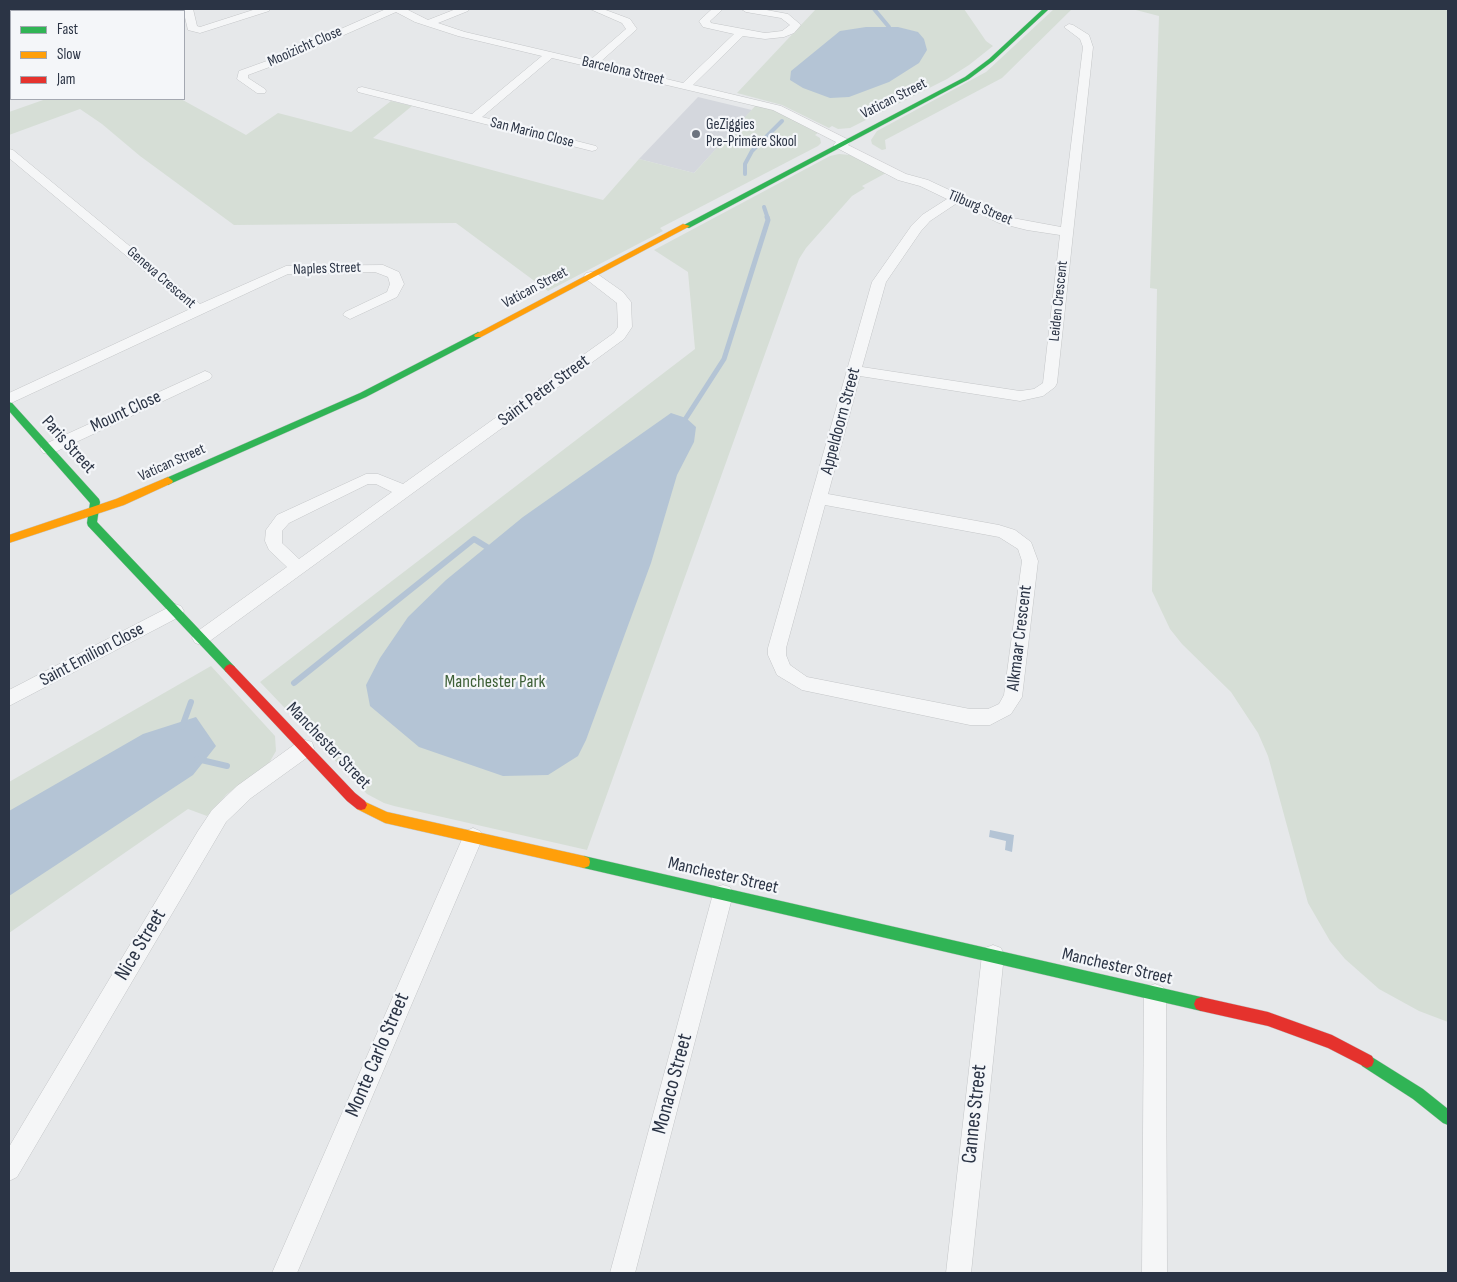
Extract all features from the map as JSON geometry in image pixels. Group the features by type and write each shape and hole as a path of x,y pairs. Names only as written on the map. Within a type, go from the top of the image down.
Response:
{"street":[{"path":"188,9 192,28 200,30 265,9"},
{"name":"Mooizicht Close","path":"261,91 242,79 243,73 279,60 394,9"},
{"name":"Barcelona Street","path":"399,9 410,16 462,34 777,108 844,142"},
{"path":"429,23 464,9"},
{"path":"592,64 632,29 626,21 595,9"},
{"path":"718,9 709,16 705,23 741,33 776,35 790,31 796,25 784,16 746,9"},
{"name":"Vatican Street","path":"9,539 120,502 363,395 967,78 991,60 1046,9"},
{"name":"Leiden Crescent","path":"854,370 1020,396 1044,391 1050,382 1088,47 1085,37 1069,27"},
{"path":"686,86 741,33"},
{"name":"San Marino Close","path":"473,119 550,55"},
{"name":"San Marino Close","path":"362,90 592,148"},
{"name":"Tilburg Street","path":"844,142 902,177 924,183 954,199 1015,224 1067,232"},
{"name":"Geneva Crescent","path":"9,152 199,310 9,399"},
{"name":"Appeldoorn Street","path":"784,670 779,663 777,648 879,282 916,228 926,218 954,199"},
{"name":"Naples Street","path":"199,310 286,270 375,268 383,269 394,275 397,284 392,294 350,315"},
{"name":"Saint Peter Street","path":"201,638 622,333 625,327 625,305 622,299 590,276"},
{"name":"Mount Close","path":"48,449 205,376"},
{"name":"Paris Street","path":"9,405 95,502 94,511"},
{"path":"298,568 275,546 273,541 274,530 283,519 366,479 378,479 404,491"},
{"name":"Alkmaar Crescent","path":"784,670 802,683 970,717 990,717 998,714 1010,704 1013,697 1030,561 1025,546 1009,534 999,530 820,498"},
{"name":"Manchester Street","path":"94,511 92,523 351,797 365,808 385,817 993,955 1155,995 1268,1019 1332,1042 1391,1075 1448,1118"},
{"name":"Saint Emilion Close","path":"9,700 175,611"},
{"name":"Nice Street","path":"9,1169 200,845 219,816 244,792 305,748"},
{"name":"Monte Carlo Street","path":"284,1273 472,837"},
{"name":"Monaco Street","path":"622,1273 723,894"},
{"name":"Cannes Street","path":"958,1273 993,955"},
{"path":"1154,1273 1155,995"}],"shaded area":[{"name":"GeZiggies Pre-Primêre Skool","path":"698,97 752,110 694,173 639,159"}],"green space":[{"path":"816,9 964,9 986,41 993,46 947,79 850,128 838,129 832,126 829,128 782,105 737,93"},
{"path":"1054,9 1072,9 1002,78 885,140 886,149 882,150 872,144 871,140 877,131 986,72"},
{"path":"1132,9 1448,9 1448,1022 1419,1011 1379,989 1345,959 1330,941 1308,903 1268,756 1258,733 1231,692 1182,644 1170,629 1152,591 1157,289 1150,288 1159,16"},
{"path":"43,100 183,100 246,135 278,113 351,132 391,101 412,106 373,138 603,200 639,159 694,173 756,105 776,111 818,133 815,135 820,138 821,143 660,228 663,231 548,291 456,223 234,225 80,109 9,135 9,112"},
{"name":"Manchester Park","path":"839,154 850,155 886,173 862,186 865,188 852,196 806,248 799,259 587,850 394,806 367,794 260,682 695,349 688,272 654,250 830,156"},
{"path":"211,666 275,736 276,751 269,763 227,794 207,816 188,809 9,933 9,782"}],"water":[{"path":"866,27 898,27 918,32 924,39 927,50 919,63 889,82 849,97 830,98 803,88 790,80 791,71 840,31"},
{"path":"671,413 686,418 696,427 694,442 677,475 651,563 586,740 578,756 548,775 503,776 419,747 370,706 366,685 380,658 408,617 446,580 523,517"},
{"path":"196,717 216,746 193,775 9,896 9,811 143,734"},
{"path":"990,830 1014,835 1012,852 1005,850 1006,841 989,837"}],"waterway":[{"path":"874,9 889,27"},
{"path":"745,174 745,164 752,151 782,121"},
{"path":"764,207 768,219"},
{"path":"686,418 724,359 768,220 767,217"},
{"path":"294,683 474,539 487,547"},
{"path":"182,727 191,702"},
{"path":"197,759 227,766"}],"traffic: fast":[{"path":"686,226 967,78 991,60 1046,9"},
{"path":"168,481 363,395 478,335"},
{"path":"9,405 95,502 92,523 230,669"},
{"path":"584,862 1201,1004"},
{"path":"1367,1061 1418,1094 1448,1118"}],"traffic: slow":[{"path":"478,335 686,226"},
{"path":"9,539 120,502 168,481"},
{"path":"361,805 385,817 584,862"}],"traffic: jam":[{"path":"230,669 351,797 361,805"},
{"path":"1201,1004 1268,1019 1332,1042 1367,1061"}],"place":[{"name":"GeZiggies Pre-Primêre Skool","path":"696,134"}]}
